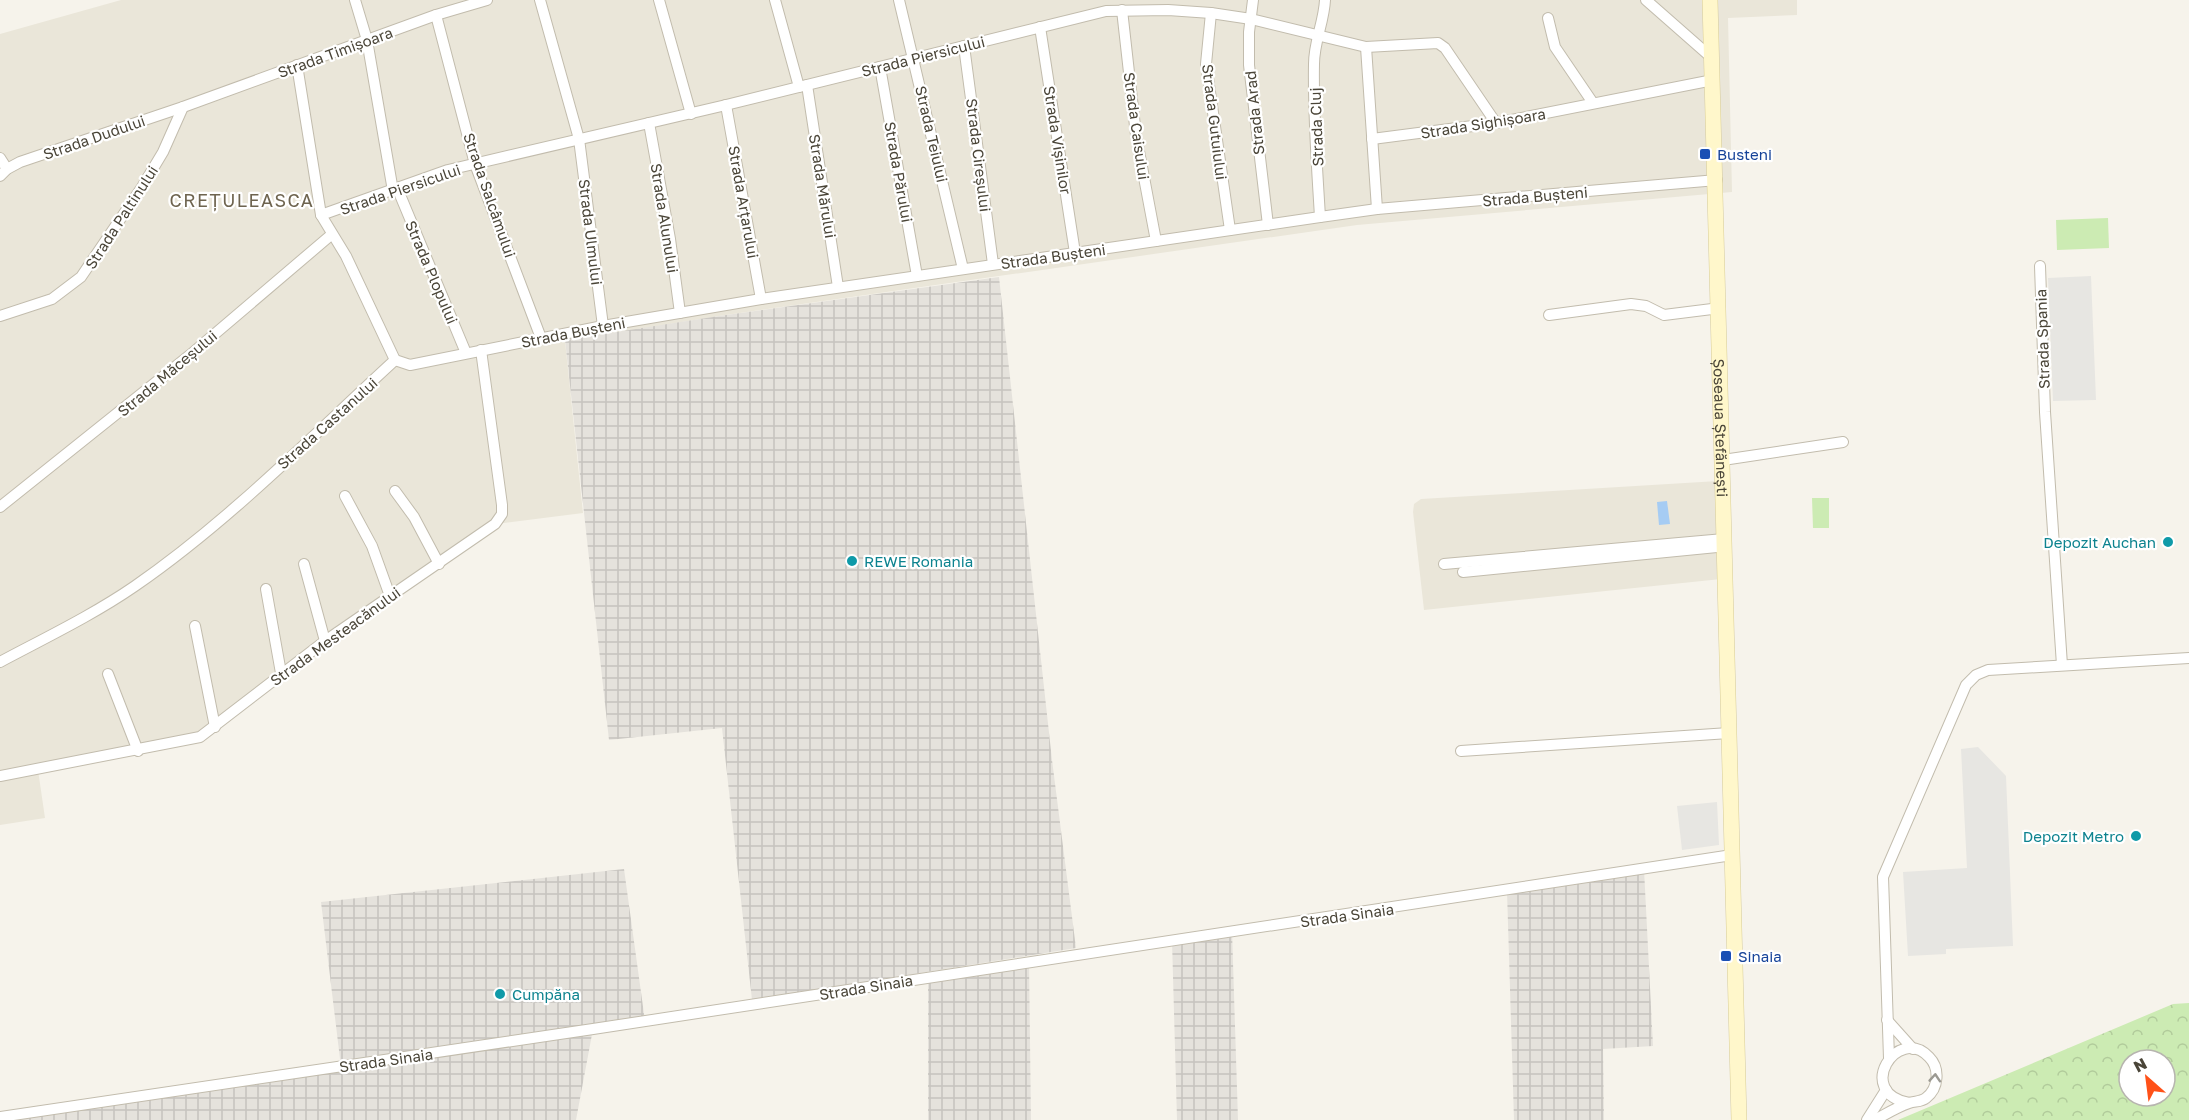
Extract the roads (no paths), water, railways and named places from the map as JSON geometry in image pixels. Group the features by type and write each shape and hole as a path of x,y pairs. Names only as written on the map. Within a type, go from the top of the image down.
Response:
{"main road":[{"name":"Șoseaua Ștefănești","path":"1710,0 1717,180 1739,1120"}],"street":[{"name":"Strada Plopului","path":"355,0 367,40 395,191 466,353"},
{"name":"Strada Timișoara","path":"183,107 436,15 488,0"},
{"name":"Strada Ulmului","path":"540,0 579,139 603,326"},
{"path":"659,0 691,114"},
{"name":"Strada Mărului","path":"775,0 803,86 838,288"},
{"name":"Strada Teiului","path":"899,0 915,59 963,269"},
{"name":"Strada Arad","path":"1253,0 1249,65 1268,225"},
{"name":"Strada Cluj","path":"1320,217 1314,62 1316,36 1322,26 1325,0"},
{"path":"1646,0 1712,58"},
{"name":"Strada Piersicului","path":"321,215 395,191 448,170 691,114 1097,13 1122,10 1211,13 1251,19 1366,46 1431,43 1442,45 1496,123"},
{"name":"Strada Caisului","path":"1122,10 1136,135 1156,241"},
{"name":"Strada Gutuiului","path":"1211,13 1206,64 1230,230"},
{"name":"Strada Salcâmului","path":"436,15 475,164 541,338"},
{"path":"1548,18 1555,47 1593,103"},
{"name":"Strada Vișinilor","path":"1040,27 1075,253"},
{"name":"Strada Cireșului","path":"964,46 993,264"},
{"path":"1366,46 1377,209"},
{"path":"297,65 321,215 331,236 346,256 395,360"},
{"name":"Strada Părului","path":"880,67 917,276"},
{"name":"Strada Sighișoara","path":"1372,139 1496,123 1713,80"},
{"name":"Strada Arțarului","path":"726,105 761,299"},
{"name":"Strada Dudului","path":"0,158 3,172 20,162 183,107"},
{"name":"Strada Paltinului","path":"0,316 52,299 81,277 163,152 183,107"},
{"name":"Strada Alunului","path":"649,123 670,239 680,313"},
{"name":"Strada Bușteni","path":"395,360 410,365 603,326 761,299 1377,209 1717,180"},
{"name":"Strada Măceșului","path":"0,507 190,355 331,236"},
{"name":"Strada Spania","path":"2040,266 2044,412 2062,665"},
{"path":"1549,315 1630,304 1646,306 1664,315 1720,308"},
{"name":"Strada Mesteacănului","path":"0,776 193,739 215,727 281,673 325,641 495,524 502,513 481,350"},
{"name":"Strada Castanului","path":"0,662 132,588 186,549 229,514 395,360"},
{"path":"1724,460 1843,442"},
{"path":"395,491 414,517 439,564"},
{"path":"345,496 372,546 390,596"},
{"path":"1444,564 1724,542"},
{"path":"1463,572 1724,542"},
{"path":"304,564 325,641"},
{"path":"266,590 281,673"},
{"path":"195,626 215,727"},
{"path":"1889,1058 1883,877 1966,685 1976,675 1988,670 2189,658"},
{"path":"108,674 138,751"},
{"path":"1461,751 1729,733"},
{"name":"Strada Sinaia","path":"0,1117 1732,855"},
{"path":"1887,1020 1913,1049"},
{"path":"1875,1120 1926,1097 1936,1082 1935,1064 1922,1051 1913,1049 1896,1052 1889,1058 1882,1074 1886,1090 1900,1101 1909,1103"},
{"path":"1867,1120 1886,1090"}],"water":[{"path":"1667,501 1670,524 1659,525 1657,502"}],"place":[{"name":"Busteni","path":"1705,154"},
{"name":"Depozit Auchan","path":"2168,542"},
{"name":"REWE Romania","path":"852,561"},
{"name":"Depozit Metro","path":"2136,836"},
{"name":"Sinaia","path":"1726,956"},
{"name":"Cumpăna","path":"500,994"}],"district":[{"name":"CREȚULEASCA","path":"242,200"}]}
